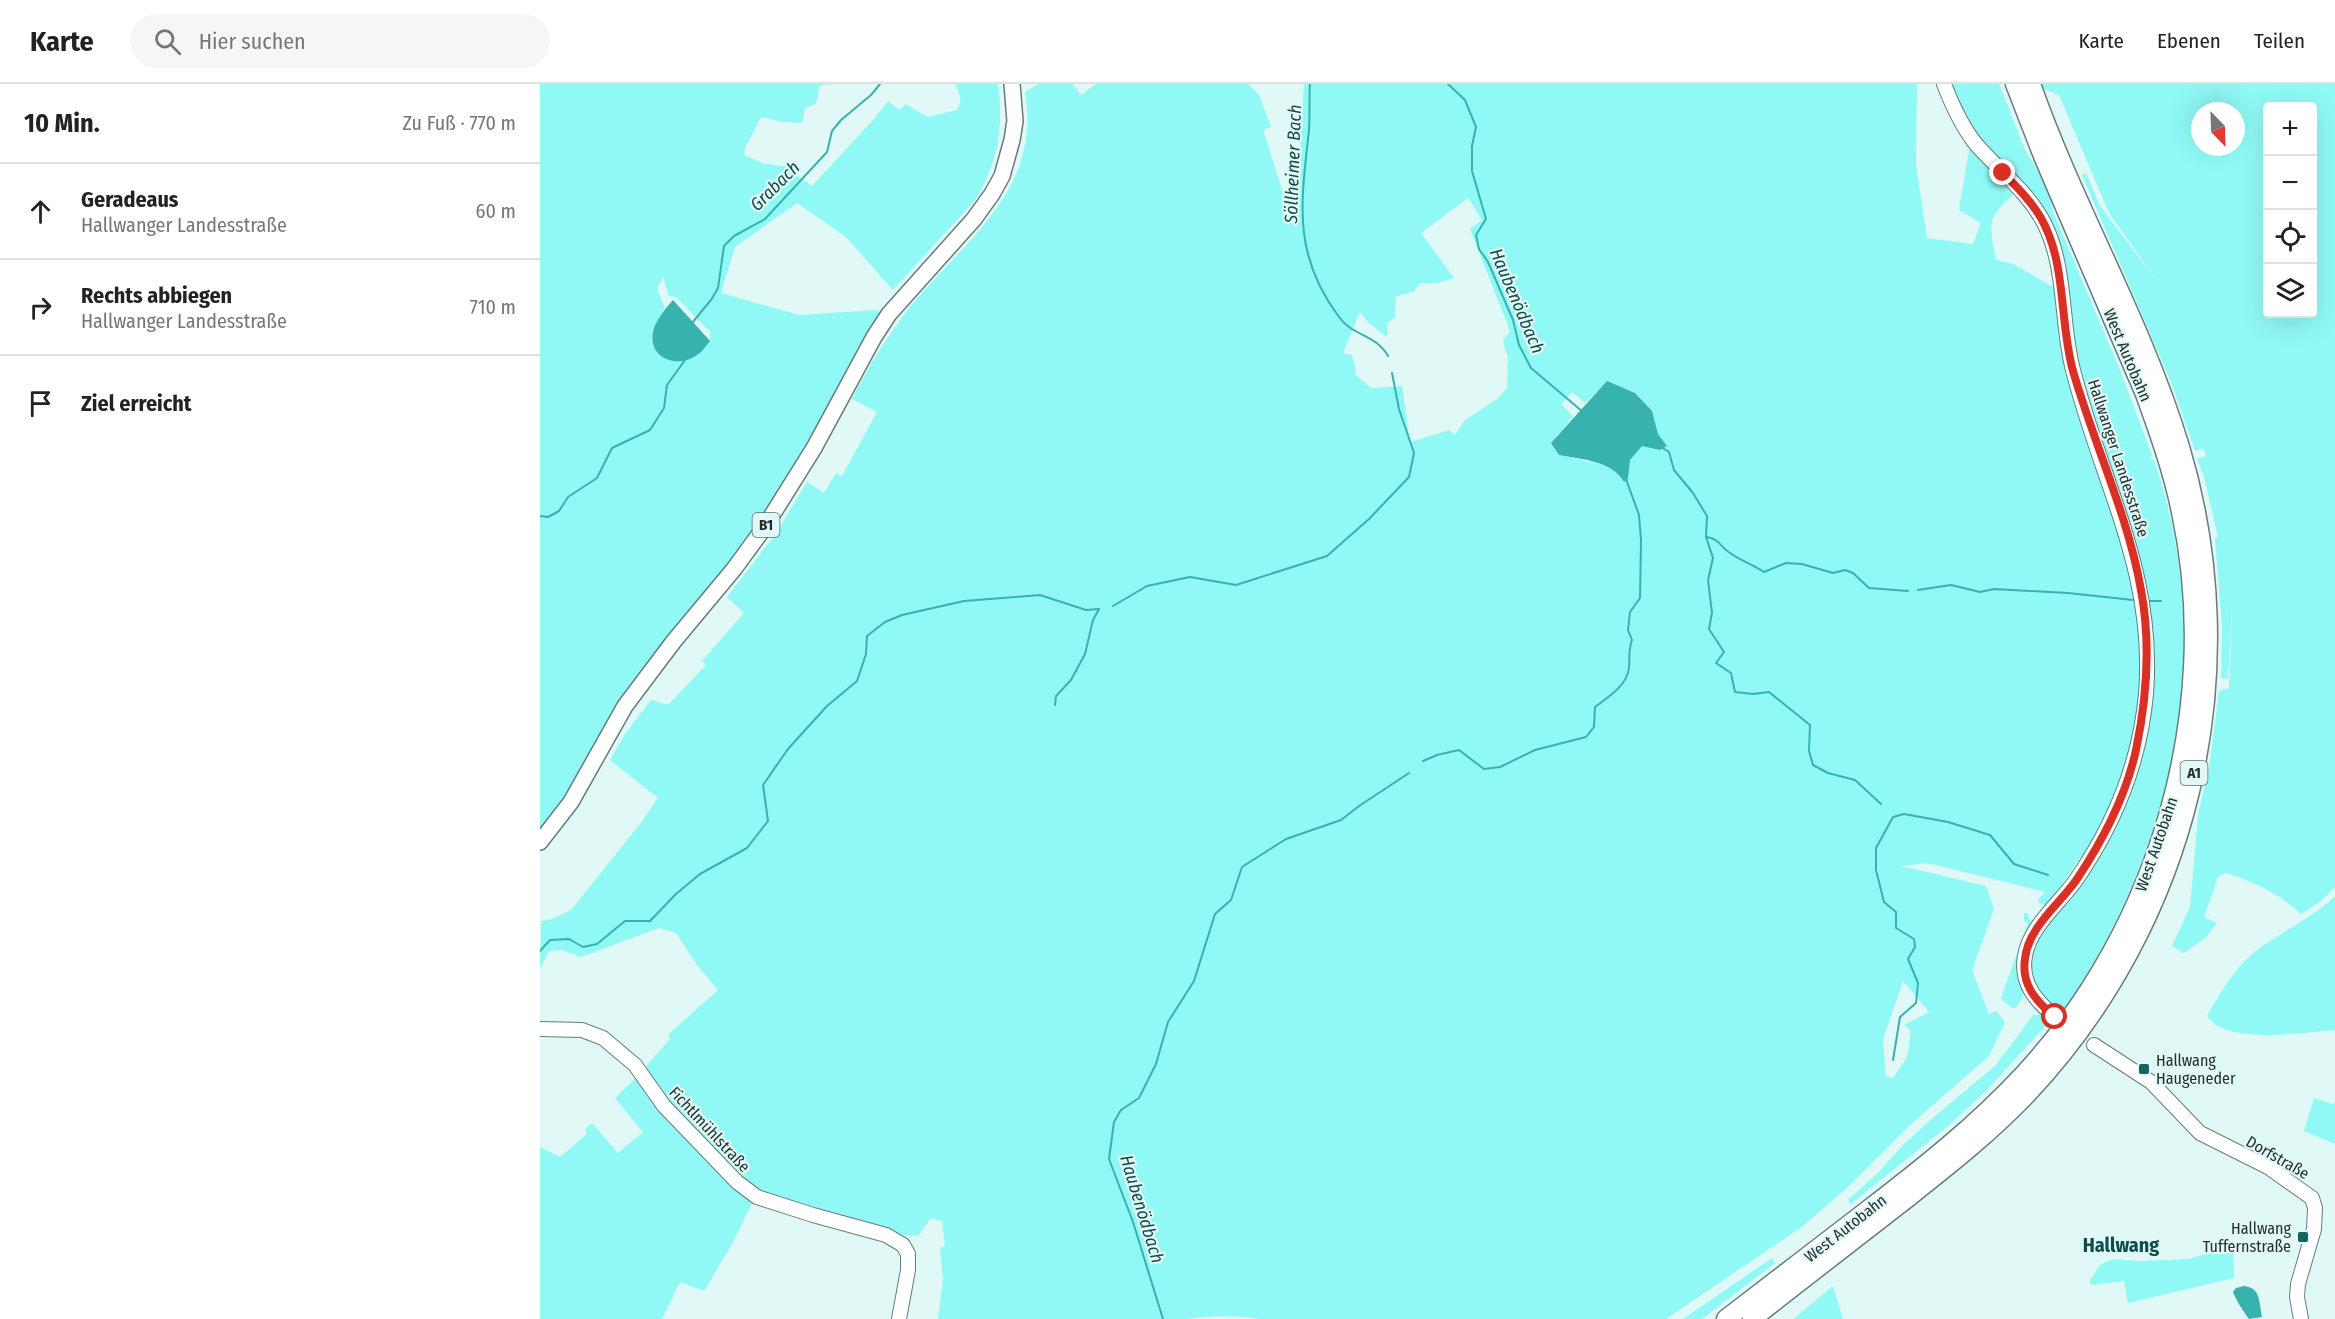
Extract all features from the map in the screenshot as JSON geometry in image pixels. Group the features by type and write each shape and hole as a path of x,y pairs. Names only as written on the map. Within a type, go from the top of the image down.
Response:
{"highway":[{"name":"West Autobahn","path":"1726,1319 1966,1131 2009,1090 2053,1041 2102,970 2131,915 2149,873 2180,768 2190,704 2193,641 2190,578 2182,514 2159,432 2145,394 2043,156 2015,84"},
{"name":"West Autobahn","path":"1752,1319 1976,1142 2026,1095 2064,1052 2115,978 2148,915 2178,835 2196,769 2204,721 2208,627 2204,554 2191,488 2180,447 2155,376 2048,129 2031,84"}],"main road":[{"name":"B1","path":"540,842 571,802 625,706 764,528 814,448 874,337 889,314 974,219 992,194 1002,176 1012,140 1015,121 1012,84"}],"street":[{"name":"Hallwanger Landesstraße","path":"1944,84 1968,133 2031,203 2051,239 2057,263 2073,369 2133,554 2144,612 2147,650 2145,694 2135,753 2126,784 2090,858 2075,882 2032,936 2025,957 2027,984 2033,996 2055,1017"},
{"name":"Fichtlmühlstraße","path":"540,1029 582,1030 603,1038 635,1065 664,1106 737,1182 757,1197 886,1235 903,1245 908,1254 908,1270 899,1319"},
{"name":"Dorfstraße","path":"2094,1045 2141,1074 2159,1089 2200,1133 2268,1167 2312,1198 2315,1208 2314,1229 2298,1284 2297,1297 2301,1319"}],"shaded area":[{"path":"540,84 836,84 820,85 816,104 805,108 802,123 782,122 761,117 745,148 744,155 765,164 792,167 795,174 812,186 888,101 899,110 906,104 927,117 957,110 960,97 955,84 998,84 1000,115 997,144 994,159 983,186 975,200 893,290 846,237 797,203 735,247 721,293 799,315 876,310 882,313 771,506 717,581 636,678 580,778 540,835","holes":["663,277 669,296 676,297 710,332 710,341 697,355 653,331 665,308 657,289"]},
{"path":"1038,84 1073,84 1081,95 1096,84 1248,84 1259,95 1271,127 1263,130 1285,199 1294,199 1298,183 1304,84 1917,84 1916,165 1927,238 1973,244 1981,223 1959,210 1970,144 2015,193 1999,209 1992,222 1996,260 2013,264 2053,287 2064,286 2058,249 1963,116 1949,84 1999,84 2026,152 2051,199 2053,212 2120,370 2152,455 2150,459 2154,460 2173,531 2182,604 2182,676 2173,749 2156,820 2131,889 2098,954 2059,1016 2047,1004 2029,974 2031,949 2083,861 2081,856 2047,907 2037,901 2045,892 1928,863 1902,866 1986,886 1994,909 1972,970 1989,1014 1996,1011 2005,1022 1989,1056 1911,1124 1848,1187 1803,1226 1666,1319 1260,1319 1223,1316 1187,1319 938,1319 943,1279 940,1248 945,1246 942,1221 931,1218 918,1236 895,1235 757,1193 732,1244 704,1291 680,1282 662,1319 540,1319 540,1147 560,1157 587,1134 585,1129 592,1123 618,1153 643,1132 615,1098 670,1039 668,1035 718,990 697,965 676,933 659,928 581,957 562,950 549,951 540,969 541,921 552,919 571,910 658,798 610,760 625,734 651,700 668,705 706,665 702,661 744,613 727,597 775,535 807,482 824,493 836,473 842,476 877,412 852,399 872,363 910,307 995,211 1011,185 1022,158 1027,127 1025,92","holes":["1468,198 1482,220 1470,229 1510,331 1503,341 1508,358 1507,388 1497,399 1464,421 1455,435 1449,430 1410,442 1402,386 1371,388 1355,374 1352,355 1343,353 1360,312 1369,323 1387,337 1387,324 1395,317 1396,296 1413,292 1421,283 1437,283 1454,278 1421,233","1607,382 1635,393 1652,411 1658,434 1667,446 1659,450 1642,445 1630,460 1628,478 1603,465 1559,455 1551,443 1573,416 1561,404 1572,392 1585,403","1903,981 1929,1012 1904,1025 1911,1031 1907,1057 1893,1078 1886,1077 1883,1039"]},
{"path":"2042,84 2335,84 2335,887 2320,902 2301,914 2266,889 2226,873 2218,877 2204,917 2217,923 2205,938 2184,953 2172,946 2190,907 2198,815 2209,768 2219,691 2229,688 2232,608 2228,679 2221,678 2222,627 2215,538 2218,537 2204,477 2197,459 2206,456 2203,448 2195,451 2171,382 2082,175 2086,173 2100,206 2157,281 2109,213 2059,95 2043,89"},
{"path":"673,300 710,341 699,354 681,361 666,359 660,355 653,341 656,323"},
{"path":"1607,381 1635,393 1652,411 1658,434 1667,446 1660,450 1642,446 1630,460 1628,479 1624,482 1612,469 1604,465 1559,455 1551,443"},
{"path":"2335,896 2335,1030 2266,1035 2229,1031 2216,1025 2207,1015 2244,962 2261,947 2315,912"},
{"path":"2024,913 2027,913 2032,923 2023,997 2016,1008 2013,1008 2001,998 2028,923 2024,921"},
{"path":"2043,1014 2052,1019 1985,1092 1948,1126 1851,1204 1848,1200 1880,1171 1902,1146 1996,1065 2033,1015"},
{"path":"2314,1098 2333,1104 2335,1102 2335,1144 2304,1131"},
{"path":"2233,1247 2234,1278 2128,1303 2124,1281 2091,1285 2090,1280 2101,1264 2114,1259 2140,1261 2188,1259"},
{"path":"1772,1258 1775,1263 1702,1319 1683,1319"},
{"path":"1833,1286 1843,1319 1793,1319"},
{"path":"2250,1287 2256,1293 2262,1317 2249,1319 2238,1302 2233,1292 2236,1288"}],"waterway":[{"name":"Grabach","path":"692,323 718,288 724,246 734,236 765,219 827,152 832,131 841,120 871,95 880,84"},
{"name":"Söllheimer Bach","path":"1310,84 1303,227 1313,271 1324,294 1344,323 1377,343 1388,356"},
{"name":"Haubenödbach","path":"1448,84 1465,100 1476,127 1472,146 1472,171 1486,219 1476,235 1479,249 1488,262 1513,320 1519,345 1531,368 1583,412"},
{"name":"Grabach","path":"540,516 548,517 559,511 568,497 597,478 612,448 650,430 664,408 667,385 685,360"},
{"name":"Söllheimer Bach","path":"1113,606 1147,586 1190,577 1236,585 1327,556 1369,519 1409,477 1414,453 1399,409 1392,373"},
{"path":"1661,447 1669,452 1674,470 1693,493 1707,516 1706,537 1713,558 1708,580 1712,613 1709,629 1724,652 1716,663 1731,673 1735,692 1753,694 1769,692 1810,725 1809,751 1813,765 1828,773 1855,780 1881,804"},
{"name":"Haubenödbach","path":"1423,761 1459,750 1484,769 1500,767 1535,750 1586,737 1594,727 1595,707 1625,680 1629,668 1632,640 1628,630 1630,612 1640,598 1639,515 1626,479"},
{"path":"1707,537 1764,572 1786,563 1802,564 1833,573 1845,570 1853,573 1869,588 1908,591"},
{"path":"1918,590 1951,585 1980,592 1994,589 2068,593 2133,600"},
{"name":"Söllheimer Bach","path":"540,951 550,940 569,939 583,947 597,944 625,921 650,921 676,894 700,874 747,848 768,821 763,785 788,749 827,706 857,681 866,654 867,636 885,622 902,615 964,601 1040,595 1086,610 1099,609"},
{"path":"2150,601 2161,601"},
{"path":"1055,705 1056,696 1071,680 1085,654 1093,620 1099,609"},
{"name":"Haubenödbach","path":"1163,1319 1133,1222 1109,1159 1114,1122 1121,1110 1139,1098 1156,1064 1168,1022 1194,981 1215,914 1231,900 1242,867 1286,839 1341,820 1409,773"},
{"path":"1893,1060 1900,1017 1916,1003 1918,983 1908,959 1915,947 1914,939 1896,928 1896,912 1884,902 1876,870 1876,848 1893,817 1904,814 1948,822 1990,835 2014,864 2048,875"}],"place":[{"name":"Hallwang Haugeneder","path":"2144,1069"},
{"name":"Hallwang Tuffernstraße","path":"2303,1237"}],"district":[{"name":"Hallwang","path":"2121,1245"}],"route":[{"path":"2003,173 2031,203 2041,217 2051,239 2057,263 2068,351 2133,554 2146,633 2147,667 2142,722 2126,784 2090,858 2075,882 2032,936 2027,948 2024,966 2027,984 2033,996 2055,1017"}]}
